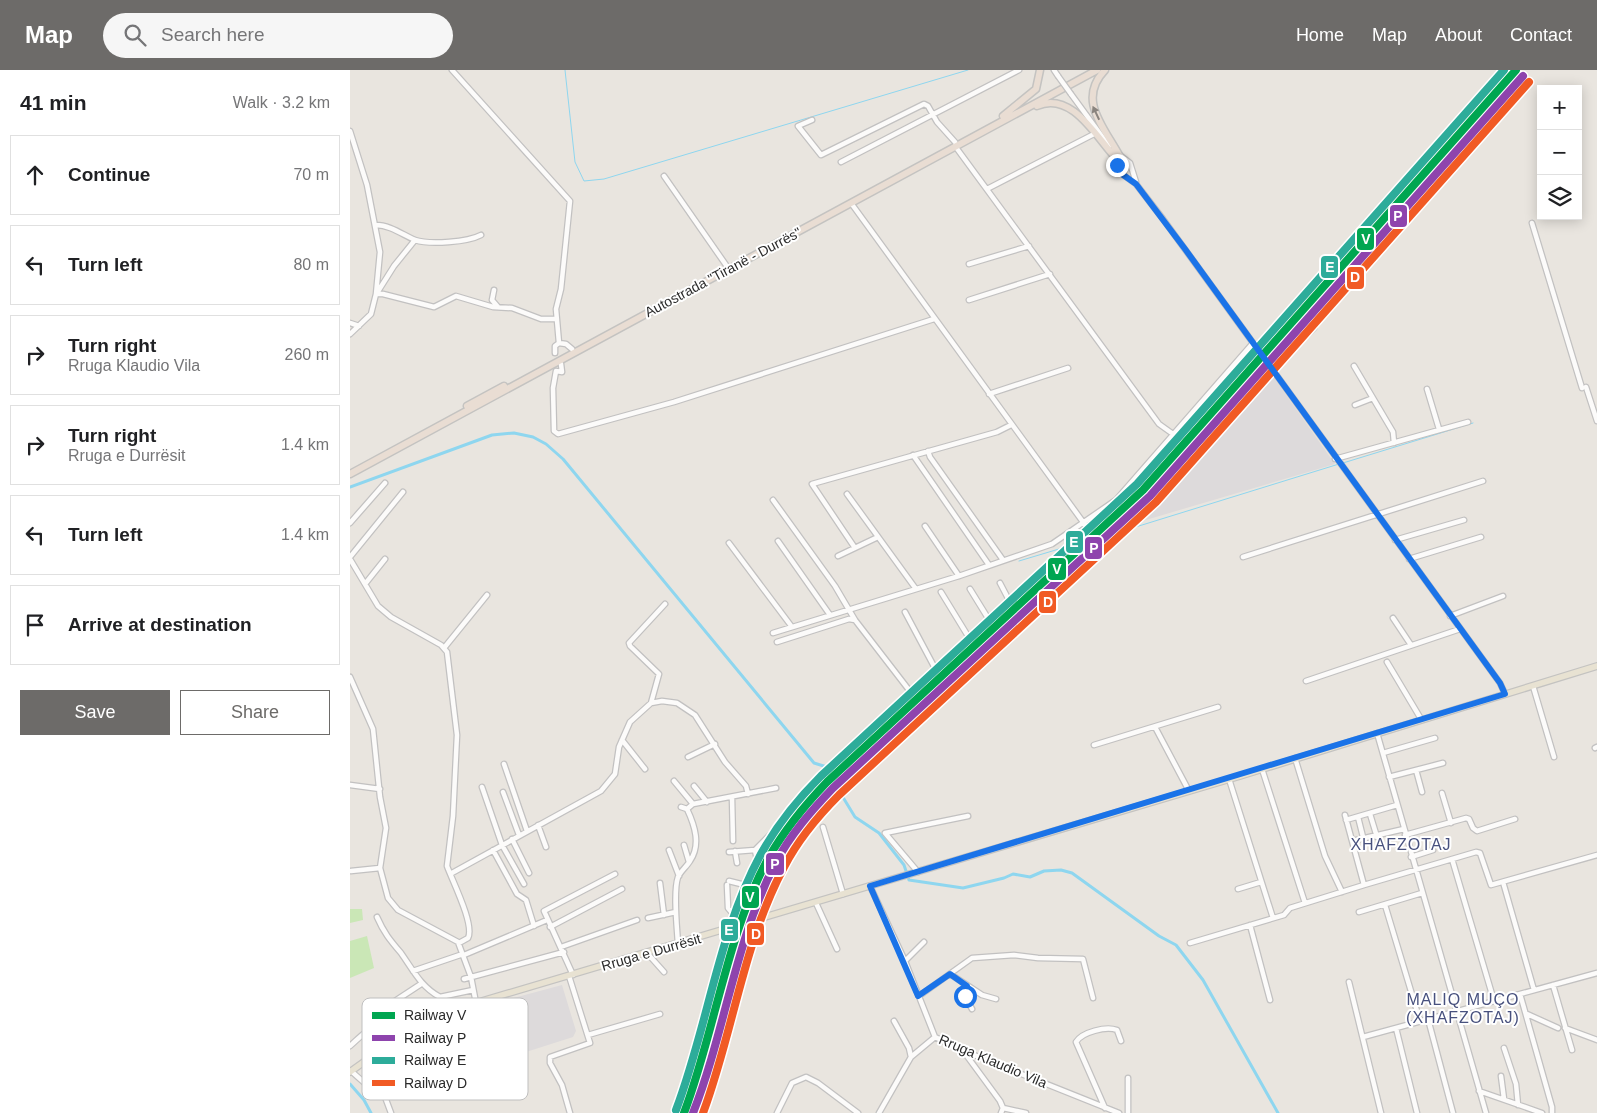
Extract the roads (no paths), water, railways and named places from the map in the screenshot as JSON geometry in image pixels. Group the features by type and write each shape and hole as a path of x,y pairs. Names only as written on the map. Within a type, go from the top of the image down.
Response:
{"highway":[{"path":"1003,116 1036,89 1040,70"},
{"name":"Autostrada \"Tiranë - Durrës\"","path":"350,474 851,203 1088,70"},
{"name":"Autostrada \"Tiranë - Durrës\"","path":"350,470 726,265 955,144 993,126 1096,70"},
{"path":"1106,70 1093,86 1092,101 1095,112 1117,156"},
{"path":"993,126 1040,104 1055,102 1073,110 1117,156"}],"main road":[{"name":"Rruga e Durrësit","path":"493,998 678,944 738,923 748,923 1229,779 1597,666"},
{"name":"Rruga e Durrësit","path":"350,1072 362,1063"}],"street":[{"path":"452,70 570,201 561,289 555,318 559,343"},
{"path":"841,162 1019,70"},
{"path":"1054,70 1117,156 1130,163 1136,184"},
{"path":"812,120 798,126 821,155 922,105 928,106 932,115 1159,424 1173,434"},
{"path":"350,131 367,185 380,252 376,294 371,314 350,334"},
{"path":"987,189 1094,134"},
{"path":"1117,156 1118,170 1136,184 1377,513 1500,683 1505,694"},
{"path":"1117,165 1120,161 1126,160"},
{"path":"1124,174 1131,169"},
{"path":"664,176 726,265"},
{"path":"773,500 851,609 856,620 908,690 916,692 1011,604 1090,535 1091,531 1086,524 1011,426 851,203"},
{"path":"1532,222 1584,388 1597,421"},
{"path":"376,225 402,233 415,240 440,242 481,235"},
{"path":"376,294 394,266 415,240"},
{"path":"969,264 1028,246"},
{"path":"969,300 1050,274"},
{"path":"494,290 492,298 498,307"},
{"path":"376,294 383,294 434,307 439,306 450,297 456,296 498,307 512,308 541,319 555,318"},
{"path":"556,371 552,410 554,431 558,434 679,400 934,319"},
{"path":"350,324 359,326"},
{"path":"1271,369 1314,328"},
{"path":"559,343 566,344 572,349"},
{"path":"555,353 555,346 559,343"},
{"path":"773,633 959,576 1052,544 1086,524 1116,500 1253,343"},
{"path":"551,365 556,371 562,372 561,364"},
{"path":"1354,366 1393,432 1394,443"},
{"path":"989,394 1068,368"},
{"path":"1428,389 1439,429"},
{"path":"1355,405 1373,398"},
{"path":"1338,462 1439,429 1468,422"},
{"path":"855,548 812,484 1003,430 1011,426"},
{"path":"928,451 1003,560"},
{"path":"913,455 990,565"},
{"path":"1243,558 1377,513 1483,481"},
{"path":"350,523 385,483"},
{"path":"402,492 350,558 378,606 391,617 444,648 449,658 457,735 453,816 447,869 452,873 455,888 471,931 468,938 459,943"},
{"path":"847,494 916,589"},
{"path":"1395,540 1464,520"},
{"path":"925,526 959,576"},
{"path":"838,556 878,537"},
{"path":"1409,559 1481,537"},
{"path":"778,541 830,615"},
{"path":"729,543 792,627"},
{"path":"364,584 385,559"},
{"path":"1000,583 1011,604"},
{"path":"970,589 991,623"},
{"path":"941,592 971,642"},
{"path":"444,648 487,595"},
{"path":"1450,616 1503,596"},
{"path":"452,873 596,794 606,786 615,774 616,758 630,722 650,703 658,674 629,643 665,604"},
{"path":"905,612 937,672"},
{"path":"1393,618 1411,645"},
{"path":"776,642 849,619 856,620"},
{"path":"1306,681 1460,629"},
{"path":"1387,662 1421,719"},
{"path":"350,677 373,730 386,828 380,868 385,889 394,907 450,936 459,943 471,978 475,998"},
{"path":"1533,686 1554,757"},
{"path":"650,703 672,701 689,708 699,719 725,762 746,786 748,794"},
{"path":"1094,745 1218,707"},
{"path":"1155,727 1189,791"},
{"path":"1377,733 1411,857 1486,1113"},
{"path":"1383,753 1436,738"},
{"path":"622,740 645,769"},
{"path":"688,757 715,744"},
{"path":"1296,758 1325,856 1342,892"},
{"path":"1389,777 1443,763"},
{"path":"504,764 527,831"},
{"path":"1262,769 1305,904"},
{"path":"1416,770 1422,792"},
{"path":"1229,779 1273,918"},
{"path":"674,782 693,804"},
{"path":"350,785 380,790"},
{"path":"694,786 707,802"},
{"path":"482,787 502,845 524,884"},
{"path":"687,809 693,804 776,788"},
{"path":"503,792 519,835"},
{"path":"1442,792 1451,823"},
{"path":"732,797 733,841"},
{"path":"729,852 755,850 805,800"},
{"path":"748,923 759,888 775,854 801,817 816,801"},
{"path":"1364,885 1345,818 1358,817 1397,806"},
{"path":"680,807 687,809"},
{"path":"679,876 694,855 697,842 687,809"},
{"path":"1370,814 1377,837"},
{"path":"915,873 885,833 968,816"},
{"path":"1358,817 1363,837"},
{"path":"1352,841 1363,837 1377,837 1468,818 1472,828 1477,831 1515,819"},
{"path":"538,825 546,847"},
{"path":"823,827 843,894"},
{"path":"512,839 530,873"},
{"path":"684,845 689,862"},
{"path":"493,850 517,894 526,900 534,926"},
{"path":"669,850 679,876 676,912 678,944"},
{"path":"738,923 749,886 758,865 755,850"},
{"path":"1411,857 1433,850"},
{"path":"735,851 737,863"},
{"path":"1190,943 1284,916 1290,908 1415,869 1478,852 1489,884 1493,885 1597,855"},
{"path":"1452,859 1494,1002"},
{"path":"351,871 380,868"},
{"path":"570,1113 560,1081 550,1060 552,1056 588,1045 588,1035 562,950 543,912 615,874"},
{"path":"1238,889 1261,882"},
{"path":"1503,882 1534,990"},
{"path":"660,883 664,914"},
{"path":"738,923 728,908 728,883 749,886"},
{"name":"Rruga Klaudio Vila","path":"870,886 905,961 935,1037 964,1051 1119,1113"},
{"path":"550,926 622,889"},
{"path":"1359,912 1422,893"},
{"path":"816,902 837,949"},
{"path":"1385,905 1420,1021"},
{"path":"648,918 676,912"},
{"path":"377,917 387,938 422,984 438,997 473,990"},
{"path":"413,971 464,954 547,920"},
{"path":"464,979 562,950 637,920"},
{"path":"1250,925 1270,1000"},
{"path":"905,961 924,942"},
{"path":"647,953 664,972"},
{"path":"918,996 968,959 1014,955 1038,958 1083,959 1093,998"},
{"path":"1363,1037 1456,1010 1494,1002 1597,973"},
{"path":"950,974 982,995 996,999"},
{"path":"1349,982 1381,1113"},
{"path":"400,998 422,984"},
{"path":"1553,985 1572,1050"},
{"path":"967,986 965,996 972,1009"},
{"path":"1520,994 1541,1063 1552,1113"},
{"path":"588,1035 660,1014"},
{"path":"1527,1014 1558,1028"},
{"path":"1428,1019 1453,1113"},
{"path":"894,1021 909,1048 911,1057"},
{"path":"1106,1108 1076,1042 1081,1036 1108,1028 1116,1030 1121,1041"},
{"path":"1396,1028 1416,1113"},
{"path":"1565,1028 1597,1040"},
{"path":"350,1046 362,1036"},
{"path":"879,1113 911,1057 935,1037"},
{"path":"1504,1048 1516,1084 1518,1104"},
{"path":"964,1051 996,1094 1002,1111 1026,1113"},
{"path":"350,1072 362,1081"},
{"path":"1501,1076 1504,1100"},
{"path":"777,1113 792,1083 806,1077 812,1078 858,1113"},
{"path":"1128,1078 1128,1113"},
{"path":"1479,1090 1542,1113"},
{"path":"386,1100 391,1113"}],"waterway":[{"path":"565,70 575,162 584,181 604,179 968,70"},
{"path":"1343,463 1473,423"},
{"path":"350,487 492,435 514,433 533,437 546,444 563,459 814,763 827,767 830,776 855,817 879,833 904,865 909,880 963,888 1013,874 1030,877 1044,871 1061,870 1072,873 1159,936 1176,945 1203,980 1278,1113"},
{"path":"1088,526 1093,523 1113,534 1339,464"},
{"path":"1019,561 1059,549 1085,529"},
{"path":"350,1084 362,1098"},
{"path":"364,1100 371,1113"}],"rail line":[{"name":"E","path":"676,1110 697,1046 724,948 746,884 761,854 788,813 821,776 1137,484 1504,70"},
{"name":"V","path":"684,1113 695,1082 742,918 769,857 811,799 827,782 1143,490 1516,70"},
{"name":"P","path":"693,1113 714,1051 740,955 761,893 787,843 801,824 833,788 1150,496 1523,76"},
{"name":"D","path":"703,1113 723,1051 758,926 784,867 809,829 839,795 1156,502 1529,82"}],"district":[{"name":"XHAFZOTAJ","path":"1401,844"},
{"name":"MALIQ MUÇO (XHAFZOTAJ)","path":"1463,1008"}]}
